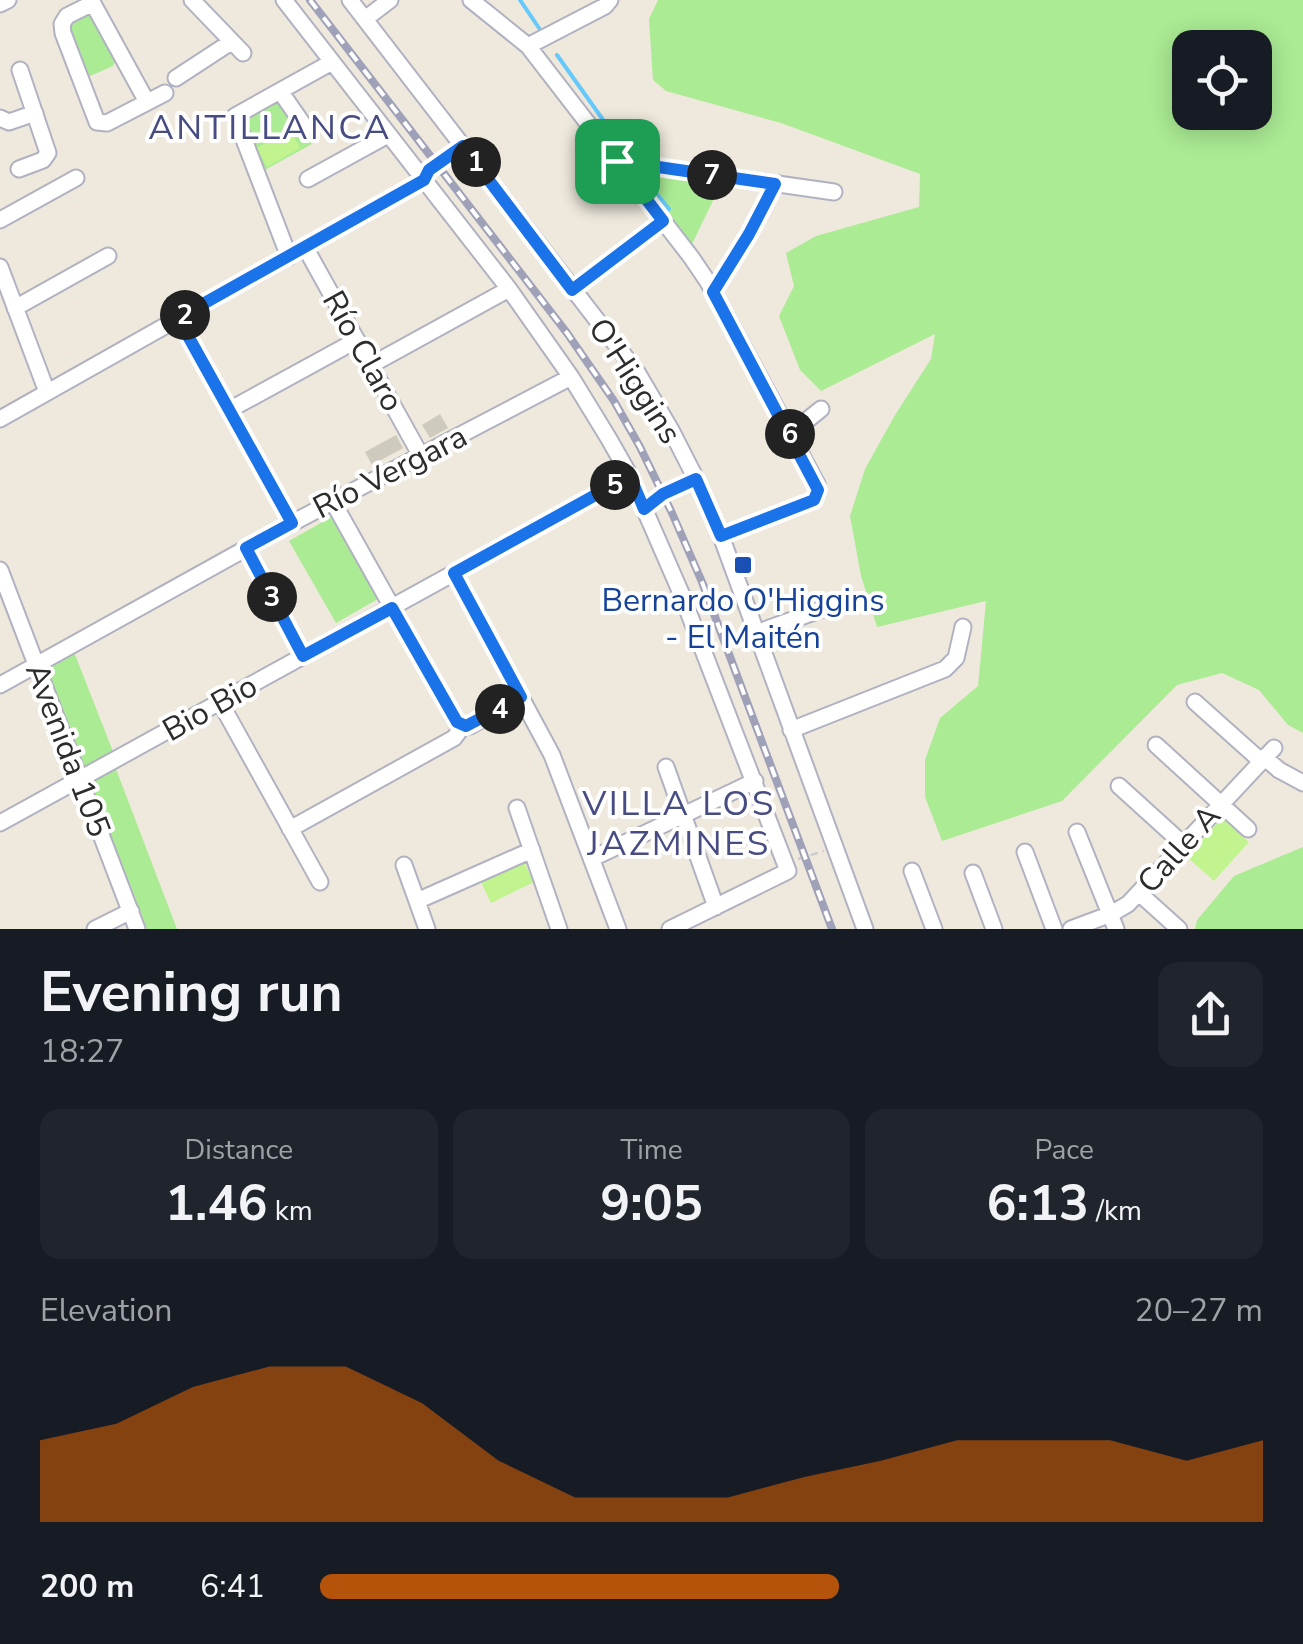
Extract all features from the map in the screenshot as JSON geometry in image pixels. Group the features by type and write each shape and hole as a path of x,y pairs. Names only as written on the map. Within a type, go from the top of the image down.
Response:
{"street":[{"path":"0,4 8,0"},
{"path":"176,78 237,48 192,0"},
{"path":"284,0 509,290 570,377 630,476 681,593 788,871 670,929"},
{"name":"O'Higgins","path":"350,0 649,392 696,479 721,536 865,929"},
{"path":"365,19 390,0"},
{"path":"471,0 528,46 691,257 817,484 818,495 811,501 721,536"},
{"path":"528,46 610,0"},
{"path":"147,102 92,2 67,16 62,24 100,124 107,124 165,93"},
{"path":"289,256 235,116 332,62"},
{"path":"18,169 43,160 48,153 20,70"},
{"path":"280,91 306,127"},
{"path":"0,118 9,122 35,113"},
{"path":"308,179 388,135"},
{"path":"617,161 834,192"},
{"path":"0,220 76,178"},
{"path":"0,419 424,180"},
{"path":"713,292 775,184"},
{"path":"572,290 663,221"},
{"name":"Río Claro","path":"306,247 421,456"},
{"path":"16,308 108,256"},
{"path":"0,267 48,392"},
{"path":"371,365 509,290"},
{"path":"178,318 292,523"},
{"path":"230,410 357,340"},
{"name":"Río Vergara","path":"0,685 292,523 570,377"},
{"path":"790,434 821,408"},
{"name":"Bio Bio","path":"0,823 630,476"},
{"path":"332,502 457,722 470,726 521,697"},
{"path":"246,548 303,656"},
{"name":"Avenida 105","path":"0,570 138,929"},
{"path":"454,573 560,773 618,929"},
{"path":"756,633 831,606"},
{"path":"792,730 944,669 956,658 963,626"},
{"path":"220,702 320,882"},
{"path":"1196,702 1266,755 1283,773 1303,783"},
{"path":"290,828 454,738 463,726"},
{"path":"1156,745 1248,829"},
{"name":"Calle A","path":"1071,929 1113,922 1266,755"},
{"path":"666,766 716,907"},
{"path":"592,858 755,781"},
{"path":"1120,786 1183,844"},
{"path":"517,808 559,929"},
{"path":"1077,832 1113,922"},
{"path":"417,901 532,850"},
{"path":"1025,852 1054,929"},
{"path":"404,865 427,929"},
{"path":"912,871 934,929"},
{"path":"973,873 994,929"},
{"path":"1139,893 1179,929"},
{"path":"95,929 131,911"}],"path":[{"path":"424,180 429,170 463,146"},
{"path":"644,509 663,494 696,479"},
{"path":"788,871 798,859 835,848"}],"green space":[{"path":"658,0 1303,0 1303,733 1288,725 1259,690 1222,673 1177,685 1062,801 942,841 925,797 925,760 940,718 978,686 986,601 877,627 861,576 850,516 865,469 931,359 935,334 821,391 800,370 779,316 794,286 786,253 816,236 919,207 920,174 781,123 666,91 653,80 649,19"},
{"path":"90,12 117,57 113,66 90,76 85,74 68,32 69,23"},
{"path":"272,98 281,100 312,144 261,172 240,118"},
{"path":"290,129 300,148 267,167 257,148"},
{"path":"632,169 722,182 692,244"},
{"path":"333,516 378,599 336,623 289,541"},
{"path":"74,652 114,754 89,767 82,766 47,671 51,664"},
{"path":"116,769 177,929 147,929 130,884 126,886 90,785 94,779"},
{"path":"1222,818 1249,842 1214,881 1187,857"},
{"path":"1303,847 1303,929 1195,929 1197,920 1234,876"},
{"path":"523,860 534,882 491,903 480,880"}],"building":[{"path":"440,414 448,428 430,438 422,425"},
{"path":"396,435 403,448 372,465 365,452"}],"waterway":[{"path":"520,0 541,31"},
{"path":"557,55 628,155"},
{"path":"640,173 669,209"}],"railway":[{"path":"310,0 567,333 640,447 702,582 832,929"}],"place":[{"name":"Bernardo O'Higgins - El Maitén","path":"743,565"}],"district":[{"name":"ANTILLANCA","path":"270,127"},
{"name":"VILLA LOS JAZMINES","path":"679,823"}],"route":[{"path":"463,146 572,290 663,221 617,161 775,184 713,292 817,484 818,495 814,500 721,536 696,479 656,498 644,509 630,476 454,573 521,697 470,726 457,722 392,608 303,656 246,548 292,523 178,318 424,180 429,170 463,146"}]}
